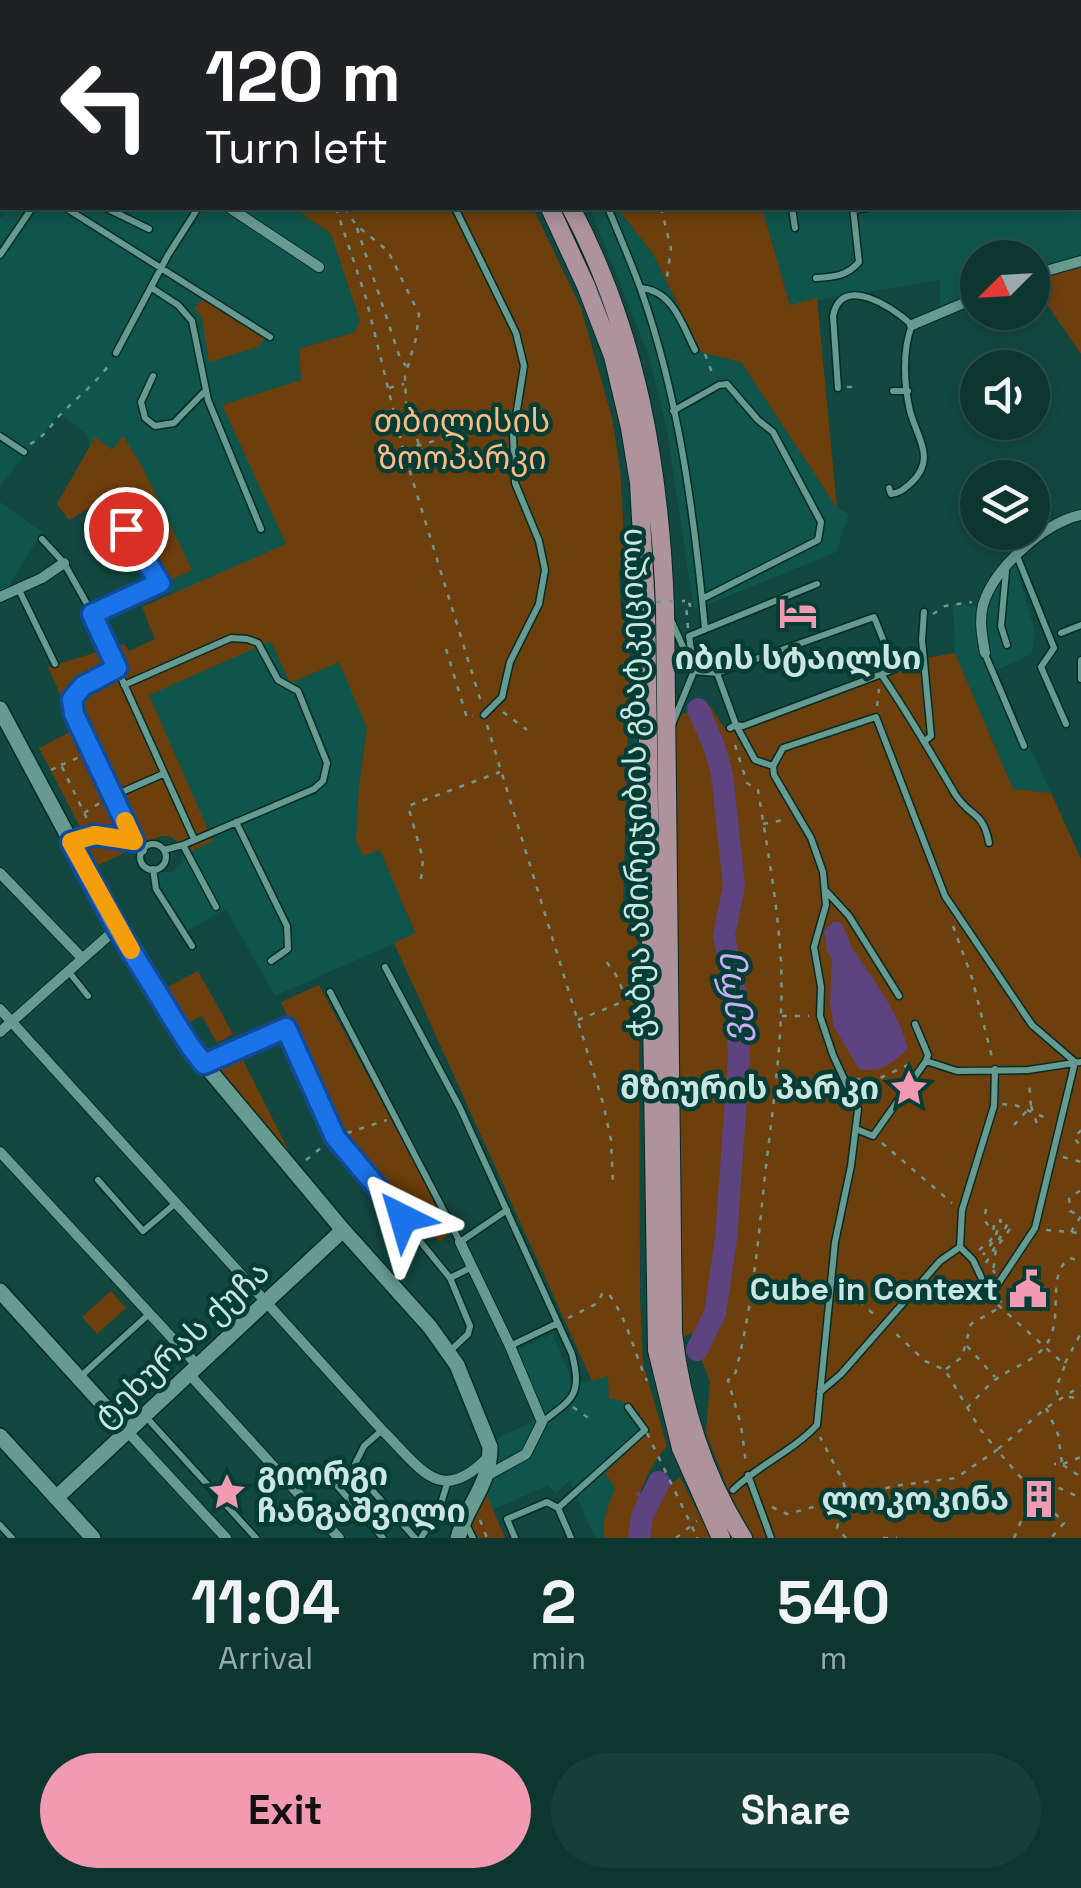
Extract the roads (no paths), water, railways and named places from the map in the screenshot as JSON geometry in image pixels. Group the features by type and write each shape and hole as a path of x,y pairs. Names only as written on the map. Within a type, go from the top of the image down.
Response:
{"main road":[{"name":"ჭაბუა ამირეჯიბის გზატკეცილი","path":"551,210 586,286 612,356 630,428 638,483 646,608 657,1350 668,1402 713,1535"},
{"name":"ჭაბუა ამირეჯიბის გზატკეცილი","path":"571,210 615,306 644,409 662,540 675,1352 700,1448 743,1538"}],"street":[{"path":"233,210 318,267"},
{"path":"1050,270 1081,261"},
{"path":"912,326 960,305"},
{"path":"985,652 980,624 984,602 998,575 1036,537 1081,514"},
{"path":"0,597 64,564"},
{"path":"0,710 117,928 190,1046 343,1230 430,1327 457,1365 490,1447 488,1475 463,1519 458,1538"},
{"path":"71,842 95,835 138,846"},
{"path":"0,872 82,958"},
{"path":"0,1032 117,928"},
{"path":"0,1010 382,1430 433,1480 447,1484 463,1479 490,1455"},
{"path":"0,1152 149,1314 338,1538"},
{"name":"ტეხურას ქუჩა","path":"56,1498 343,1230"},
{"path":"460,1242 542,1422 526,1454 488,1475"},
{"path":"0,1290 226,1538"},
{"path":"0,1436 93,1538"}],"lane":[{"path":"0,256 31,210"},
{"path":"69,210 270,337"},
{"path":"110,210 148,228"},
{"path":"116,353 197,210"},
{"path":"456,210 516,332 524,366 513,435 515,484 538,540 545,570 539,604 510,662 502,697 484,715"},
{"path":"609,210 641,288 673,411 696,535 705,628"},
{"path":"792,210 795,228"},
{"path":"816,278 838,277 859,262 853,210"},
{"path":"152,288 178,304 192,321 212,412 261,528"},
{"path":"641,288 655,289 664,295 695,350"},
{"path":"838,388 833,316 836,305 843,298 868,296 912,326 905,353 910,412 924,448 925,463 918,476 899,493 892,494 889,488"},
{"path":"153,376 141,402 144,418 155,426 174,423 207,390"},
{"path":"673,411 719,384 727,384 758,420 774,432 820,522 818,540 702,599"},
{"path":"894,392 908,390"},
{"path":"0,436 26,448"},
{"path":"92,614 160,583 109,502"},
{"path":"42,539 64,564 92,614 194,840"},
{"path":"1016,555 1054,648 1041,667 1066,724"},
{"path":"1007,645 1001,626 1001,599 1008,565"},
{"path":"667,732 694,671 690,636 817,584"},
{"path":"19,590 55,664"},
{"path":"665,608 694,671"},
{"path":"924,612 922,640 931,736 926,740"},
{"path":"694,671 717,673 874,617 895,669 743,726 733,726"},
{"path":"1061,633 1081,625"},
{"path":"124,685 232,638 247,638 264,651 278,680 298,691 327,763 323,781 314,789 183,845 164,850 153,844 138,846"},
{"path":"985,652 1024,746"},
{"path":"1081,660 1081,679"},
{"path":"117,668 83,686 72,699 74,714 138,846 142,863 153,870 156,888 192,946"},
{"path":"717,673 733,726 754,760 773,766"},
{"path":"881,674 926,740 958,799 985,823 989,843"},
{"path":"733,1490 816,1425 831,1276 858,1109 820,1016 821,986 814,947 826,892 811,838 778,784 773,766 783,748 876,718 946,896 1032,1025 1078,1062"},
{"path":"113,796 163,774"},
{"path":"236,822 287,926 288,949 271,961"},
{"path":"183,845 216,907"},
{"path":"153,870 163,864 164,850"},
{"path":"826,892 849,916 898,996"},
{"path":"386,967 460,1108 572,1354 579,1382 575,1395 542,1422"},
{"path":"68,971 88,996"},
{"path":"330,992 460,1242 507,1210"},
{"path":"916,1024 927,1058 957,1071 1028,1070 1078,1062"},
{"path":"204,1064 286,1028 335,1137 450,1278 470,1326 468,1334 448,1353"},
{"path":"856,1129 873,1136 927,1058"},
{"path":"960,1248 968,1253 990,1296 1034,1228 1078,1062"},
{"path":"960,1248 962,1210 994,1106 995,1069"},
{"path":"98,1180 143,1232 176,1203"},
{"path":"820,1392 886,1325 940,1261 960,1248"},
{"path":"450,1278 472,1266"},
{"path":"80,1377 149,1314"},
{"path":"510,1346 558,1323"},
{"path":"558,1508 645,1430 628,1408"},
{"path":"144,1416 256,1538"},
{"path":"382,1430 364,1446 355,1464 362,1480 418,1538 439,1510 447,1484"},
{"path":"357,1467 332,1480 382,1538"},
{"path":"748,1475 771,1538"},
{"path":"515,1538 507,1519 546,1502 558,1508 571,1538"},
{"path":"463,1519 473,1538"},
{"path":"0,1525 12,1538"}],"waterway":[{"name":"ვერე","path":"697,1350 715,1313 726,1239 739,1056 735,994 724,935 734,886 722,774 698,709"},
{"name":"ვერე","path":"639,1538 642,1516 659,1482"},
{"path":"638,1494 649,1499"}],"place":[{"name":"იბის სტაილსი","path":"798,613"},
{"name":"მზიურის პარკი","path":"909,1088"},
{"name":"Cube in Context","path":"1028,1289"},
{"name":"გიორგი ჩანგაშვილი","path":"227,1492"},
{"name":"ლოკოკინა","path":"1039,1499"}],"park label":[{"name":"თბილისის ზოოპარკი","path":"462,440"}]}
